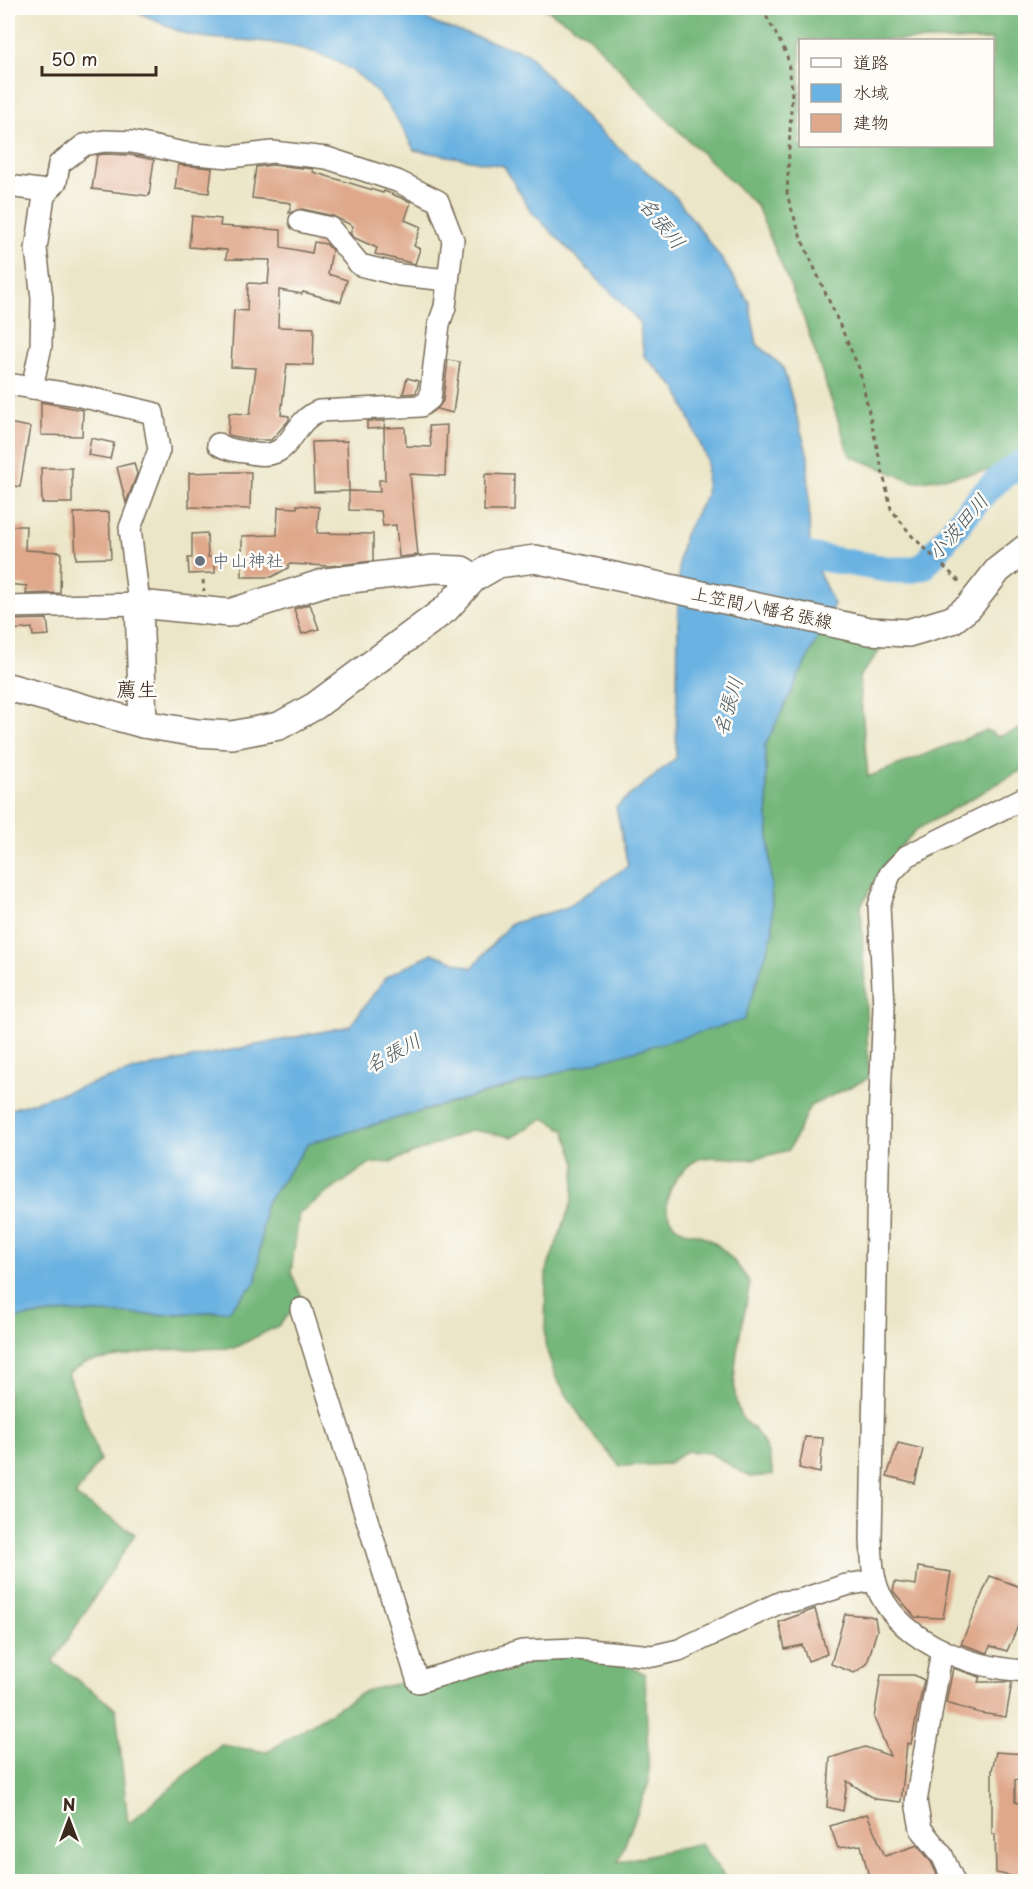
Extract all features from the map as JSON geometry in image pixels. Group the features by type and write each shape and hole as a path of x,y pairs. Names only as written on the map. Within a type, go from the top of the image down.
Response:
{"main road":[{"name":"上笠間八幡名張線","path":"8,687 143,724 232,735 279,726 315,706 446,609 474,578 498,564 535,559 869,631 908,633 952,620 969,607 998,570 1026,548"},
{"path":"143,724 139,604 229,613 326,582 434,569 462,570 474,578"}],"street":[{"path":"32,388 41,338 42,297 36,249 41,213 47,191 56,182 59,164 84,144 104,141 132,142 184,153 230,157 272,152 327,158 397,181 438,201 453,240 445,307 439,324 430,399 421,406 319,411 306,416 290,443 282,450 261,456 224,448 218,444"},
{"path":"8,186 47,191"},
{"path":"300,221 330,228 360,266 448,280"},
{"path":"8,384 76,395 153,413 159,450 130,528 139,604 8,607"},
{"path":"1026,797 907,856 890,874 879,906 884,1007 879,1120 871,1539 875,1580 880,1594 909,1628 942,1650 996,1669 1026,1671"},
{"path":"301,1309 418,1682 522,1651 577,1649 653,1656 679,1650 781,1602 800,1600 846,1585 875,1580"},
{"path":"942,1650 916,1802 921,1828 942,1855 954,1881"}],"path":[{"path":"762,8 787,55 792,88 787,195 801,238 859,368 891,509 912,536 948,571"}],"green space":[{"path":"544,8 1025,8 1025,452 987,471 915,482 850,456 804,319 757,206 660,113 588,35"},
{"path":"818,634 885,644 859,677 868,777 987,730 998,737 1025,727 1025,768 916,830 883,866 861,906 869,1078 810,1106 789,1150 749,1159 710,1157 699,1159 677,1178 668,1196 668,1215 673,1223 683,1230 702,1236 716,1244 735,1263 750,1283 737,1351 736,1403 742,1418 757,1433 763,1443 770,1458 773,1475 750,1477 710,1453 687,1451 667,1464 620,1466 589,1430 556,1378 545,1345 546,1272 572,1201 576,1164 565,1130 544,1118 513,1137 472,1130 391,1162 369,1164 299,1213 291,1272 303,1300 278,1326 234,1348 160,1350 87,1362 68,1373 100,1460 75,1496 135,1534 53,1662 116,1709 128,1824 221,1745 267,1752 365,1691 581,1641 645,1674 649,1782 618,1862 700,1843 728,1881 8,1881 8,1319 67,1312 156,1315 228,1311 256,1282 265,1205 309,1143 565,1071 773,932 765,746"}],"water":[{"name":"名張川","path":"129,8 409,8 436,24 527,53 588,121 676,197 721,258 749,302 757,344 783,367 808,456 810,554 834,604 765,746 773,933 744,1020 309,1143 265,1205 256,1282 228,1311 156,1315 67,1312 8,1319 8,1110 138,1069 350,1026 386,977 432,953 472,968 510,924 565,908 628,866 616,807 676,758 679,559 684,536 706,495 707,460 677,389 644,356 639,321 530,210 504,166 414,150 386,103 370,85 332,59 285,45 187,34"}],"building":[{"path":"97,155 130,155 154,160 149,196 92,189"},
{"path":"178,165 212,168 209,193 175,189"},
{"path":"272,165 313,169 313,172 383,193 384,191 411,202 405,220 421,227 414,246 420,249 415,264 375,254 377,248 355,238 350,233 353,226 333,216 302,209 289,213 291,203 252,198 256,167"},
{"path":"192,216 221,219 220,226 281,230 281,247 312,253 314,242 326,244 332,250 328,274 347,280 341,302 303,292 302,294 279,290 278,327 314,328 313,365 287,364 281,415 289,416 289,420 271,440 252,440 228,435 229,413 250,414 256,368 231,367 234,310 247,311 248,283 268,284 270,260 226,259 227,250 189,247"},
{"path":"448,360 460,362 453,413 437,409 443,401"},
{"path":"407,378 419,381 416,393 403,394"},
{"path":"41,402 83,410 82,436 41,435"},
{"path":"367,421 385,421 384,428 367,429"},
{"path":"8,423 30,427 20,487 8,485"},
{"path":"447,425 445,476 410,474 418,555 399,557 396,525 383,526 381,511 349,510 349,491 380,492 379,480 385,480 384,428 405,427 406,446 431,447 429,426"},
{"path":"91,438 114,443 110,459 88,455"},
{"path":"347,441 349,491 314,492 312,442"},
{"path":"134,463 137,474 126,503 117,467"},
{"path":"41,468 72,468 72,503 42,503"},
{"path":"251,472 250,509 189,507 189,473"},
{"path":"485,474 514,475 513,511 484,511"},
{"path":"297,505 319,507 317,533 373,534 373,561 330,566 289,564 288,568 272,577 242,577 242,536 277,535 278,507 297,508"},
{"path":"109,512 111,558 76,559 74,513"},
{"path":"8,526 26,526 25,550 61,552 60,593 26,594 27,586 8,584"},
{"path":"207,533 208,557 215,557 215,573 189,574 188,558 192,558 192,534"},
{"path":"310,604 319,629 302,634 294,609"},
{"path":"47,619 49,635 33,636 32,628 11,630 10,620"},
{"path":"805,1437 823,1438 820,1473 799,1468"},
{"path":"898,1443 923,1449 915,1483 887,1476"},
{"path":"918,1567 951,1572 943,1618 915,1617 893,1591 895,1582 916,1585"},
{"path":"990,1576 1026,1589 1026,1608 1007,1651 990,1646 988,1653 961,1644"},
{"path":"815,1609 827,1654 808,1661 802,1645 785,1649 779,1622"},
{"path":"845,1614 875,1618 877,1630 867,1664 854,1673 831,1664"},
{"path":"953,1668 980,1677 978,1682 1012,1682 1006,1717 980,1713 946,1703"},
{"path":"881,1675 914,1675 924,1680 911,1744 907,1743 901,1802 875,1799 847,1781 843,1811 827,1807 830,1758 865,1747 890,1756 874,1718"},
{"path":"996,1752 1026,1754 1026,1782 1015,1780 1015,1802 1026,1806 1026,1879 996,1873 995,1834 992,1834 992,1770"},
{"path":"867,1814 885,1856 918,1845 931,1862 940,1881 870,1881 861,1845 838,1848 830,1826"}],"waterway":[{"name":"小波田川","path":"776,550 892,570 923,567 983,494 1011,470 1026,461"}],"place":[{"name":"中山神社","path":"200,561"}],"district":[{"name":"薦生","path":"137,690"}]}
